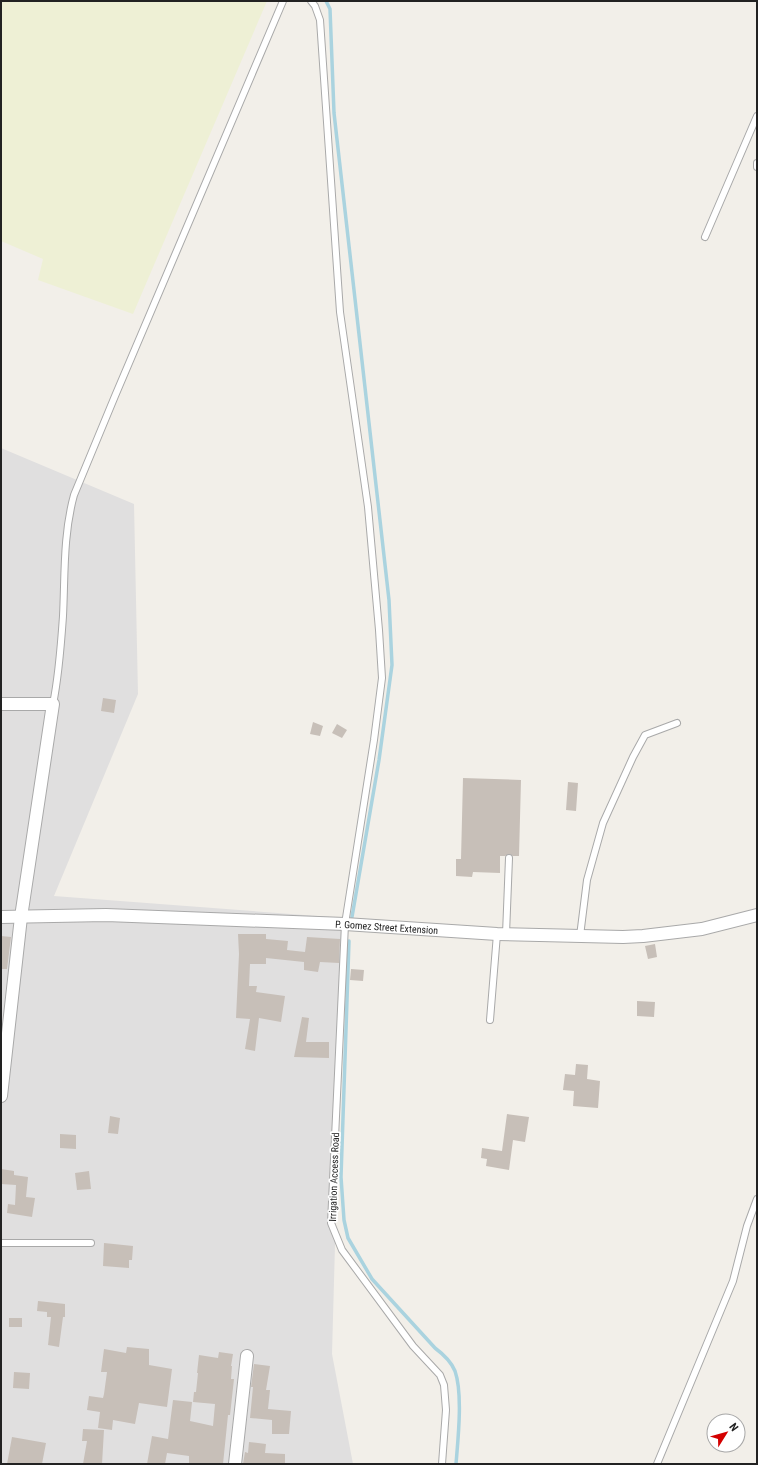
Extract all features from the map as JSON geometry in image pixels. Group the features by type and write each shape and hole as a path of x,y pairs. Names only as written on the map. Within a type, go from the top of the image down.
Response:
{"street":[{"path":"1,704 53,704 21,917 1,1096"},
{"name":"P. Gomez Street Extension","path":"1,917 106,915 345,924 502,934 643,936 702,929 754,916"},
{"path":"235,1464 247,1356"}],"lane":[{"path":"53,704 57,684 63,616 64,567 67,528 74,496 114,396 283,1"},
{"name":"Irrigation Access Road","path":"311,1 315,6 320,20 340,312 368,507 382,678 345,924 331,1222 342,1250 413,1346 440,1375 444,1385 446,1410 442,1464"},
{"path":"705,237 757,116"},
{"path":"580,936 586,880 606,816 633,757 645,735 676,723"},
{"path":"490,1020 502,934 509,858"},
{"path":"657,1464 733,1281 747,1226 757,1199"},
{"path":"1,1243 91,1243"}],"shaded area":[{"path":"1,448 134,504 138,694 54,896 344,918 332,1354 353,1464 1,1464"}],"green space":[{"path":"1,1 267,1 133,314 38,280 43,259 1,241"}],"building":[{"path":"103,698 116,700 114,713 101,711"},
{"path":"313,722 323,726 320,736 310,734"},
{"path":"337,724 347,730 342,738 332,733"},
{"path":"463,778 521,780 519,856 509,854 500,856 500,873 473,872 472,877 456,876 456,859 461,859"},
{"path":"568,782 578,783 576,811 566,810"},
{"path":"238,934 266,934 266,939 288,941 287,950 305,952 307,937 340,939 339,963 320,962 318,972 304,970 304,962 266,958 266,964 250,964 249,986 257,986 256,992 285,996 281,1022 259,1018 255,1051 245,1049 250,1019 236,1018 239,954"},
{"path":"1,936 11,937 7,969 1,969"},
{"path":"655,944 657,957 648,959 645,946"},
{"path":"351,969 364,970 363,981 350,980"},
{"path":"637,1001 655,1002 654,1017 637,1016"},
{"path":"302,1017 309,1018 306,1042 329,1042 329,1058 294,1057"},
{"path":"576,1064 588,1065 587,1079 600,1081 598,1108 573,1106 574,1091 563,1090 565,1074 575,1075"},
{"path":"507,1114 529,1117 525,1142 513,1140 509,1170 486,1166 487,1159 481,1158 482,1148 502,1151"},
{"path":"110,1116 120,1118 118,1134 108,1133"},
{"path":"60,1134 76,1135 76,1149 60,1148"},
{"path":"1,1169 14,1171 14,1175 28,1177 26,1197 35,1198 32,1217 7,1213 8,1204 15,1205 16,1185 1,1184"},
{"path":"89,1171 91,1189 77,1190 75,1173"},
{"path":"104,1243 133,1246 132,1260 129,1260 129,1268 103,1266"},
{"path":"38,1301 65,1304 65,1317 63,1317 59,1347 48,1345 51,1317 47,1317 47,1312 37,1311"},
{"path":"9,1318 22,1318 22,1327 9,1327"},
{"path":"127,1347 149,1349 149,1365 172,1369 167,1407 139,1403 135,1424 113,1420 112,1430 98,1428 100,1412 87,1410 89,1396 103,1398 107,1372 101,1372 104,1349 126,1353"},
{"path":"219,1352 233,1354 231,1379 234,1379 230,1415 228,1415 223,1464 189,1464 189,1456 167,1453 165,1464 147,1464 152,1436 168,1439 173,1400 192,1402 190,1421 213,1426 215,1404 193,1402 194,1392 196,1392 199,1355 218,1358"},
{"path":"254,1364 270,1366 266,1390 270,1390 268,1409 291,1411 289,1434 272,1434 272,1420 250,1418 253,1387 251,1387"},
{"path":"14,1372 30,1373 29,1389 13,1388"},
{"path":"83,1429 104,1430 102,1464 83,1464 87,1441 82,1441"},
{"path":"12,1437 46,1443 42,1464 7,1464"},
{"path":"249,1442 266,1444 265,1453 285,1454 285,1464 243,1464 245,1452 248,1453"}],"waterway":[{"path":"326,1 330,9 334,113 389,600 392,665 379,760 352,917"},
{"path":"349,941 341,1177 344,1220 348,1238 372,1279 446,1358 455,1371 459,1392 459,1430 456,1464"}]}
